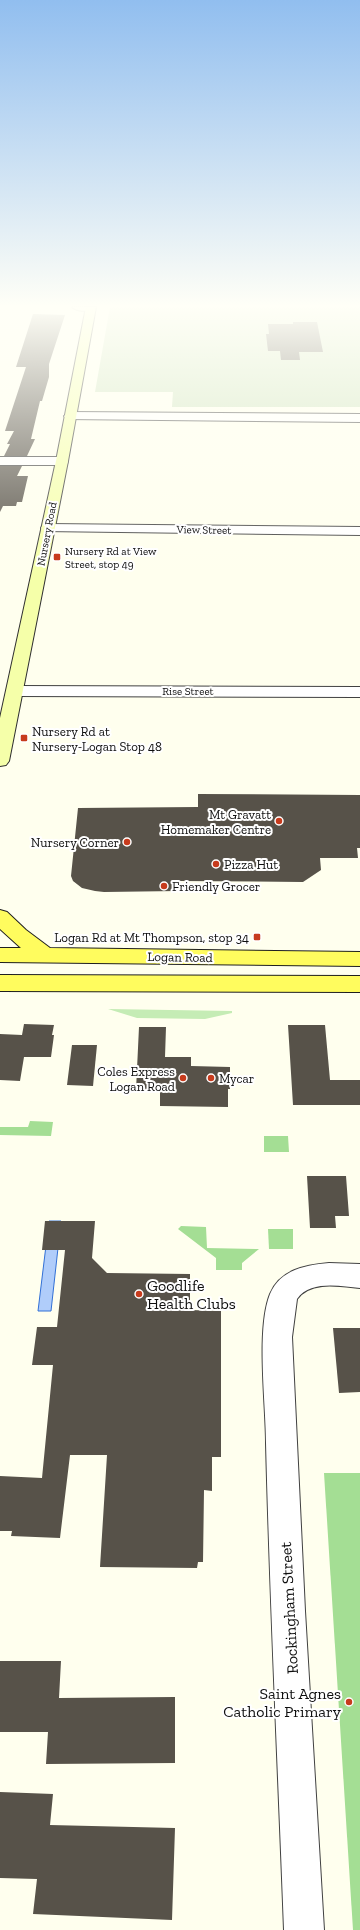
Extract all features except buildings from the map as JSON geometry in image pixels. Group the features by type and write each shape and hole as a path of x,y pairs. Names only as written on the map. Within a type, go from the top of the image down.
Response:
{"main road":[{"name":"Nursery Road","path":"0,761 16,691 74,397"},
{"path":"0,917 18,935 44,955"},
{"name":"Logan Road","path":"0,955 360,958"},
{"name":"Logan Road","path":"0,983 360,984"}],"street":[{"path":"71,413 360,412"},
{"path":"71,413 360,418"},
{"path":"0,461 62,462"},
{"name":"View Street","path":"48,528 360,531"},
{"name":"Rise Street","path":"16,691 360,692"},
{"name":"Rockingham Street","path":"304,1930 282,1466 278,1320 284,1295 289,1288 304,1277 360,1276"}],"green space":[{"path":"173,397 360,397 360,407 172,407"},
{"path":"108,1009 232,1011 232,1013 205,1019 137,1018"},
{"path":"30,1121 53,1122 51,1136 0,1135 0,1127 28,1127"},
{"path":"264,1136 288,1136 289,1152 264,1152"},
{"path":"181,1226 206,1227 207,1248 259,1249 242,1263 242,1270 216,1270 216,1258 178,1229"},
{"path":"268,1229 293,1229 293,1249 269,1249"},
{"name":"Saint Agnes Catholic Primary","path":"324,1473 360,1473 360,1930 353,1930"}],"water":[{"path":"49,1221 61,1221 51,1311 38,1311"}],"place":[{"name":"Nursery Rd at View Street, stop 49","path":"57,557"},
{"name":"Nursery Rd at Nursery-Logan Stop 48","path":"24,738"},
{"name":"Mt Gravatt Homemaker Centre","path":"279,821"},
{"name":"Nursery Corner","path":"127,842"},
{"name":"Pizza Hut","path":"216,864"},
{"name":"Friendly Grocer","path":"164,886"},
{"name":"Logan Rd at Mt Thompson, stop 34","path":"257,937"},
{"name":"Coles Express Logan Road","path":"183,1078"},
{"name":"Mycar","path":"211,1078"},
{"name":"Goodlife Health Clubs","path":"139,1294"},
{"name":"Saint Agnes Catholic Primary","path":"349,1702"}]}
